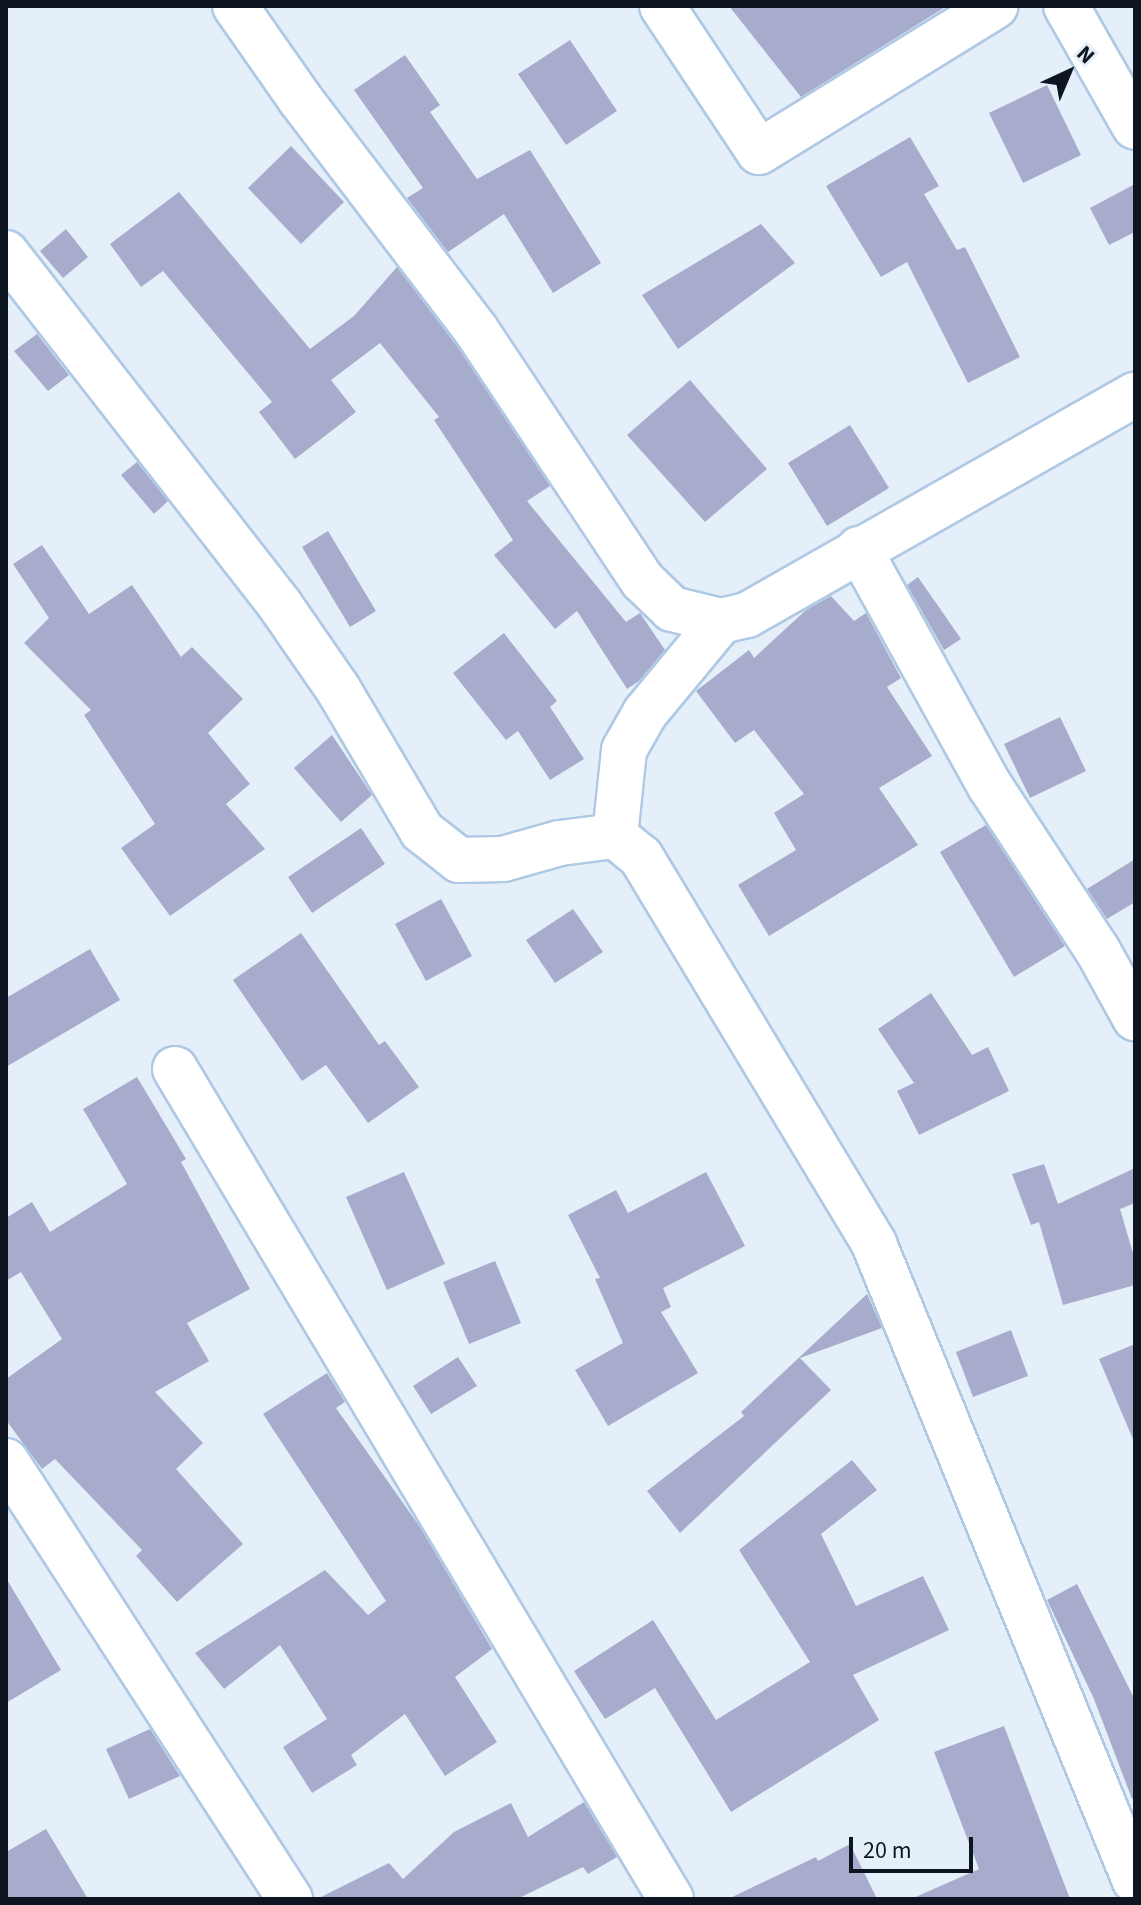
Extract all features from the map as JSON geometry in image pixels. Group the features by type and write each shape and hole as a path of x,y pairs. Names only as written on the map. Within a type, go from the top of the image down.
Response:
{"street":[{"path":"235,6 300,99 476,330 643,581 672,609 721,621 747,615 1135,395"},
{"path":"662,6 759,152 995,6"},
{"path":"1066,6 1135,127"},
{"path":"6,253 280,605 338,689 422,831 459,860 503,859 560,843 615,836 641,857 874,1244 944,1408 1135,1881"},
{"path":"859,549 990,786 1098,951 1135,1018"},
{"path":"615,836 624,750 645,713 721,621"},
{"path":"175,1069 671,1899"},
{"path":"6,1461 290,1899"}],"building":[{"path":"729,6 947,6 801,97"},
{"path":"570,40 617,111 566,145 518,74"},
{"path":"405,55 440,105 430,112 477,179 530,150 601,263 553,293 504,214 448,252 407,198 423,188 354,90"},
{"path":"1047,85 1081,155 1023,183 989,113"},
{"path":"910,137 939,186 924,194 957,250 965,247 1020,357 968,383 907,262 881,277 826,186"},
{"path":"291,146 344,202 301,244 248,188"},
{"path":"1135,184 1135,232 1109,245 1090,208"},
{"path":"179,192 310,349 354,316 397,267 459,349 550,486 527,501 626,622 640,613 665,650 639,681 627,689 577,611 555,629 494,555 513,540 434,420 439,417 380,343 331,380 356,412 295,459 259,412 272,402 163,271 141,287 110,244"},
{"path":"761,224 795,263 678,349 642,295"},
{"path":"66,229 88,257 63,278 40,251"},
{"path":"37,334 69,375 48,391 14,351"},
{"path":"690,380 767,469 705,522 627,435"},
{"path":"850,425 889,488 827,526 788,463"},
{"path":"137,462 168,501 154,514 121,475"},
{"path":"328,531 376,611 350,627 302,547"},
{"path":"42,545 89,614 132,585 181,657 192,647 243,699 208,733 250,784 226,804 265,849 170,916 121,848 155,824 84,715 91,710 24,643 49,618 13,564"},
{"path":"918,577 961,639 944,650 907,585"},
{"path":"831,596 854,621 866,613 901,678 887,687 932,756 879,788 918,845 769,936 738,885 796,850 774,813 804,794 754,730 735,743 696,691 749,650 754,658 806,610"},
{"path":"504,633 557,701 550,707 584,759 550,780 518,731 506,740 453,673"},
{"path":"1060,717 1086,771 1030,798 1004,744"},
{"path":"332,735 372,795 341,822 294,768"},
{"path":"986,825 1065,946 1014,977 940,852"},
{"path":"361,828 385,864 312,913 288,877"},
{"path":"1135,859 1135,902 1107,919 1087,889"},
{"path":"441,899 472,956 426,981 395,924"},
{"path":"573,909 603,952 555,983 526,940"},
{"path":"301,933 379,1045 385,1041 419,1087 368,1123 326,1065 302,1081 233,980"},
{"path":"90,949 120,1000 6,1067 6,998"},
{"path":"931,993 972,1055 988,1047 1009,1091 919,1135 897,1091 914,1083 878,1029"},
{"path":"137,1077 186,1159 181,1162 250,1289 187,1323 209,1361 155,1392 203,1443 176,1469 243,1544 177,1602 136,1556 142,1550 55,1459 42,1469 6,1420 6,1379 62,1339 21,1272 6,1281 6,1218 32,1202 50,1232 127,1184 83,1109"},
{"path":"1044,1164 1058,1204 1135,1168 1135,1203 1120,1209 1135,1260 1135,1285 1063,1305 1039,1222 1031,1225 1012,1174"},
{"path":"404,1172 445,1264 387,1290 346,1197"},
{"path":"706,1172 745,1246 663,1288 671,1307 661,1312 698,1373 608,1426 575,1370 623,1343 595,1279 600,1278 568,1215 616,1190 628,1213"},
{"path":"495,1261 521,1323 469,1344 443,1282"},
{"path":"867,1294 882,1328 800,1358 831,1390 680,1533 647,1491 744,1416 741,1412"},
{"path":"1011,1330 1028,1376 973,1397 956,1352"},
{"path":"1135,1344 1135,1444 1099,1359"},
{"path":"458,1357 477,1386 431,1414 413,1386"},
{"path":"327,1373 345,1402 336,1408 420,1527 492,1649 455,1677 497,1742 445,1776 405,1714 351,1755 357,1765 312,1793 283,1747 327,1719 280,1645 224,1689 195,1653 325,1570 368,1615 386,1601 263,1414"},
{"path":"852,1460 877,1490 821,1534 856,1606 923,1576 949,1630 853,1675 879,1720 731,1812 655,1688 605,1719 574,1671 653,1620 716,1720 810,1662 739,1550"},
{"path":"6,1578 61,1670 6,1703"},
{"path":"1077,1584 1135,1700 1135,1798 1132,1799 1094,1699 1047,1600"},
{"path":"1004,1726 1070,1899 911,1899 979,1869 934,1752"},
{"path":"150,1729 180,1776 129,1799 106,1749"},
{"path":"584,1802 617,1857 588,1874 583,1867 517,1899 317,1899 389,1863 403,1879 454,1832 511,1803 528,1837"},
{"path":"46,1829 88,1899 6,1899 6,1852"},
{"path":"850,1844 877,1899 728,1899 816,1857 818,1861"}]}
